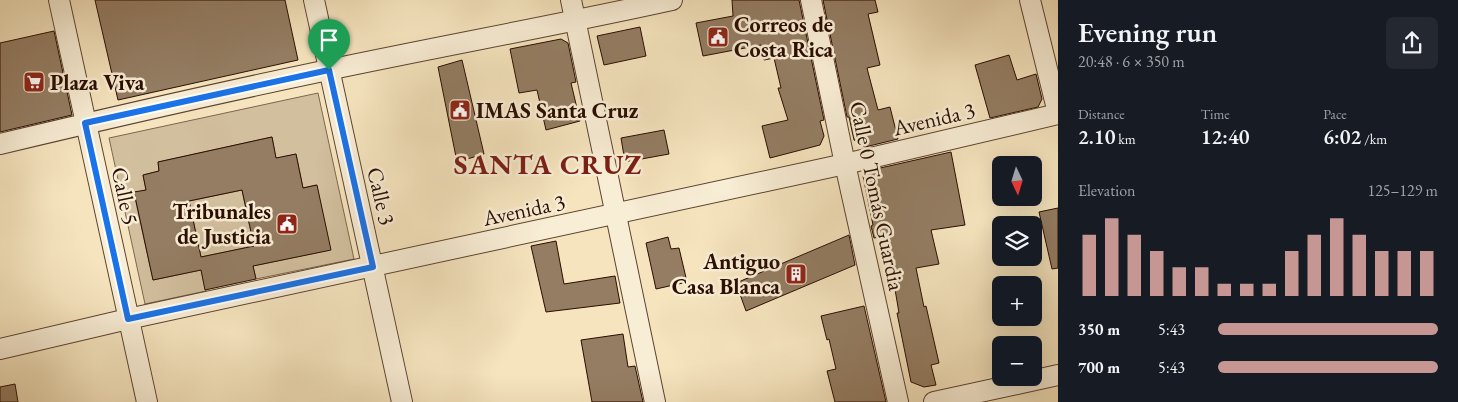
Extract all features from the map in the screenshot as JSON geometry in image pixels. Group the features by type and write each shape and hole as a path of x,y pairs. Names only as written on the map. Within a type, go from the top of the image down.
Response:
{"street":[{"name":"Calle 5","path":"59,0 128,319 148,402"},
{"name":"Calle 3","path":"314,0 402,402"},
{"path":"571,0 655,402"},
{"path":"0,144 85,123 329,70 672,0"},
{"name":"Calle 0 Tomás Guardia","path":"811,0 898,402"},
{"path":"1030,0 1058,114"},
{"name":"Avenida 3","path":"0,349 128,319 845,164 1058,114"},
{"path":"934,402 1058,375"}],"shaded area":[{"path":"318,93 354,259 256,279 253,266 330,250 316,185 303,188 296,154 276,159 272,137 158,162 159,171 143,175 146,190 134,193 153,280 201,270 206,291 145,304 109,138"},
{"path":"242,190 254,246 201,257 189,201"}],"building":[{"path":"95,0 285,0 298,60 118,100"},
{"path":"732,0 799,0 824,120 820,121 824,136 820,145 770,158 762,126 788,120 778,88 781,88 774,58 764,60 761,45 703,56 696,23 733,16"},
{"path":"823,0 875,0 878,12 868,14 880,65 867,68 878,110 890,107 898,139 865,147 854,140 849,117 847,117"},
{"path":"640,27 646,56 604,65 597,36"},
{"name":"Plaza Viva","path":"54,31 72,115 0,132 0,43"},
{"path":"561,39 568,43 576,82 571,83 580,121 546,130 537,90 519,93 510,49"},
{"path":"1009,55 1017,80 1036,74 1042,99 1038,107 990,118 975,65"},
{"name":"IMAS Santa Cruz","path":"462,60 484,154 457,162 438,67"},
{"path":"664,130 669,154 625,162 621,138"},
{"name":"Tribunales de Justicia","path":"272,137 276,158 296,154 303,188 317,185 331,250 253,266 256,279 205,290 201,270 153,280 134,192 146,190 143,175 159,171 158,162","holes":["242,190 254,246 201,257 189,201"]},
{"path":"951,152 965,225 931,230 939,264 916,268 939,363 931,365 936,385 924,387 911,382 897,313 899,313 886,236 874,238 863,176 867,171"},
{"path":"1058,208 1058,268 1052,269 1042,225 1042,216 1040,216 1039,212"},
{"name":"Antiguo Casa Blanca","path":"849,235 855,265 746,311 736,283"},
{"path":"668,237 671,249 679,248 687,282 656,289 646,243"},
{"path":"556,241 564,284 615,276 620,303 546,312 531,246"},
{"path":"864,306 886,402 835,402 827,371 836,369 821,316"},
{"path":"623,334 628,367 635,366 643,402 592,402 581,340"},
{"path":"15,384 18,402 0,402 0,387"}],"place":[{"name":"Correos de Costa Rica","path":"718,37"},
{"name":"Plaza Viva","path":"34,82"},
{"name":"IMAS Santa Cruz","path":"460,110"},
{"name":"Tribunales de Justicia","path":"287,224"},
{"name":"Antiguo Casa Blanca","path":"796,274"}],"district":[{"name":"SANTA CRUZ","path":"548,164"}],"route":[{"path":"329,70 373,267 128,319 85,123 329,70"}]}
